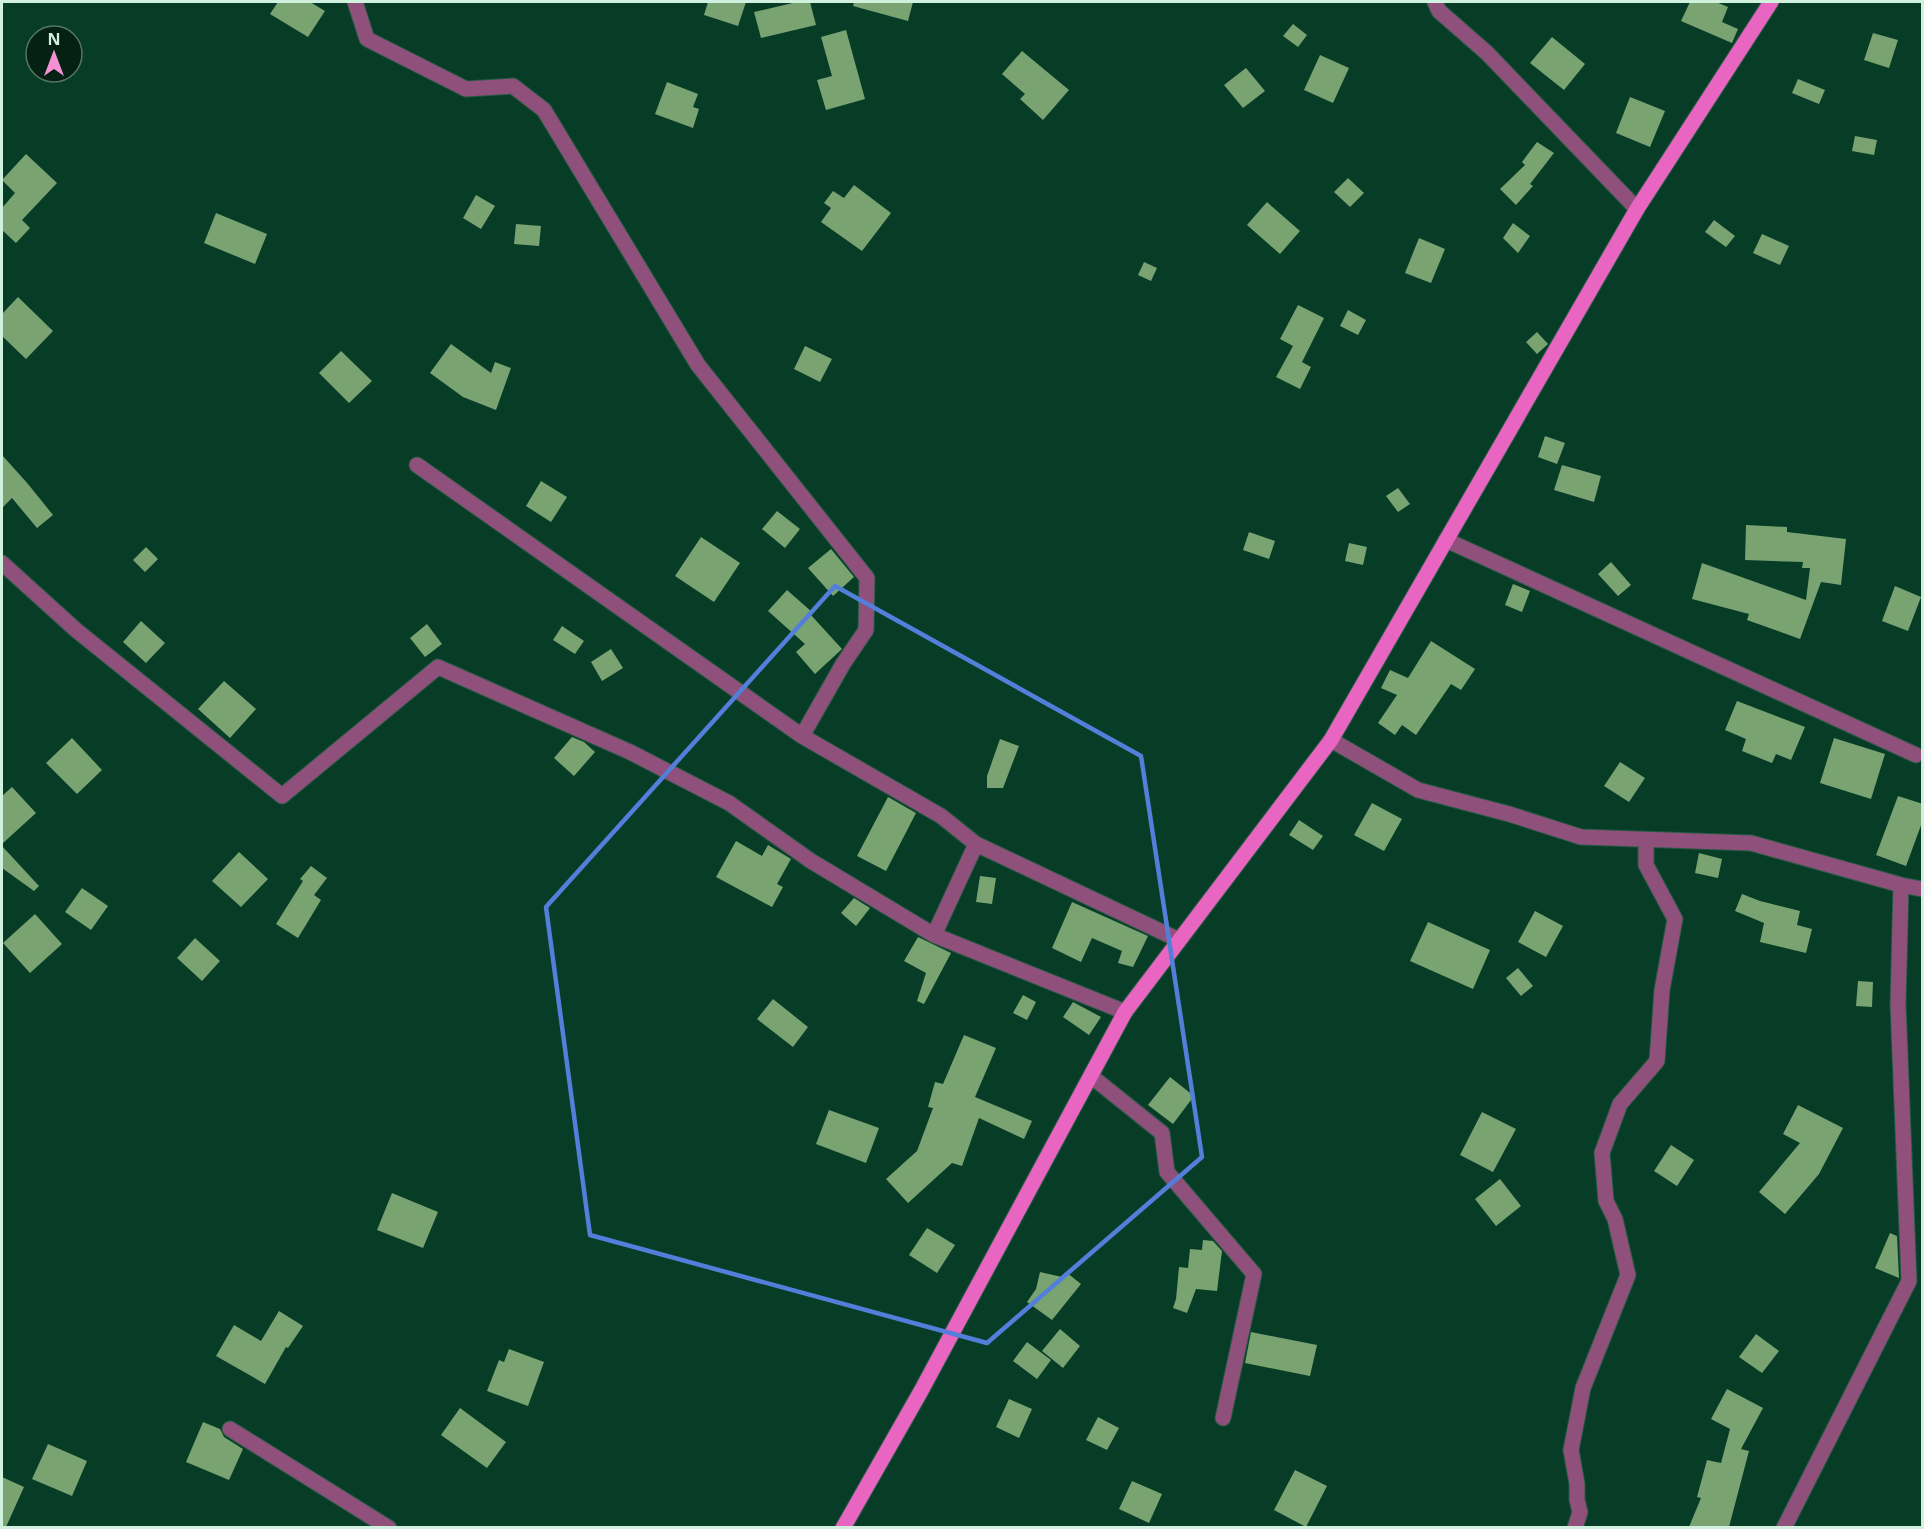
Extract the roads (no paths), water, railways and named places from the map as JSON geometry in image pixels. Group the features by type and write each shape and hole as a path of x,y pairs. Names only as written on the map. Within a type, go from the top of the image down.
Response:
{"main road":[{"path":"843,1527 921,1391 1125,1012 1331,740 1637,209 1771,2"}],"street":[{"path":"355,2 367,39 466,89 513,86 544,110 698,365 867,578 866,630 843,664 802,736"},
{"path":"1435,2 1440,11 1487,53 1637,209"},
{"path":"417,465 802,736 941,816 976,844 1179,940"},
{"path":"1446,540 1916,755"},
{"path":"2,563 76,630 282,796 438,667 630,752 729,803 811,861 934,935 1125,1012"},
{"path":"1331,740 1418,790 1509,814 1581,837 1751,843 1901,885 1923,889"},
{"path":"1575,1527 1580,1512 1571,1450 1582,1388 1628,1275 1615,1219 1606,1201 1602,1153 1620,1104 1657,1061 1662,990 1675,919 1646,865 1646,840"},
{"path":"934,935 976,844"},
{"path":"1784,1527 1909,1281 1898,1004 1901,885"},
{"path":"1091,1076 1162,1133 1167,1172 1254,1274 1223,1418"},
{"path":"230,1429 389,1527"}]}
